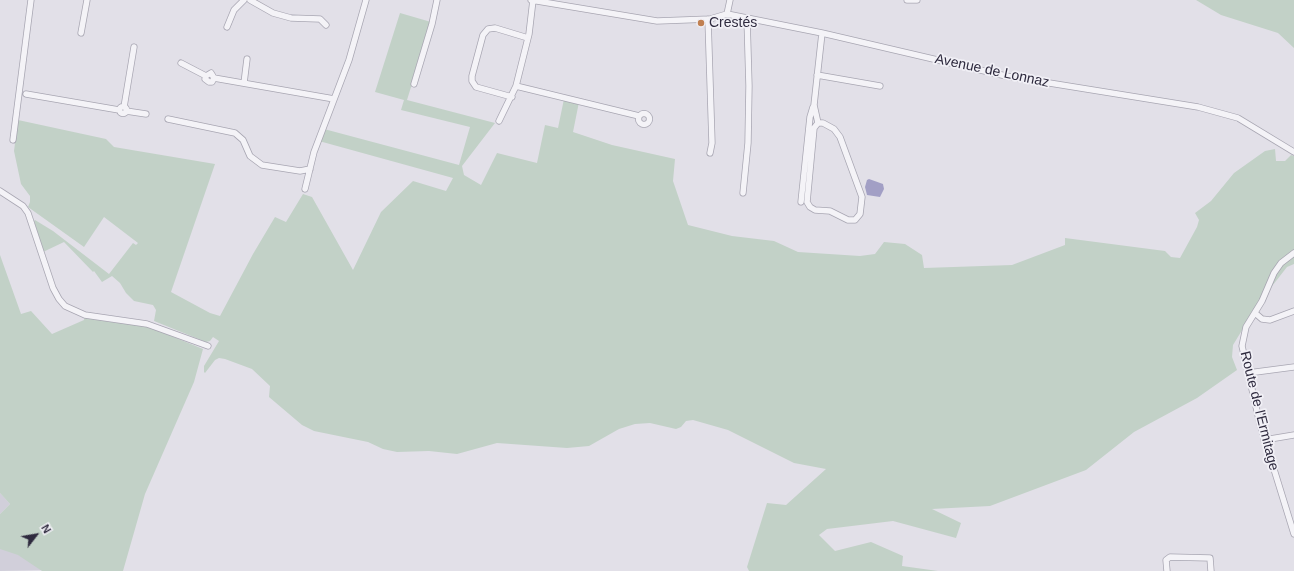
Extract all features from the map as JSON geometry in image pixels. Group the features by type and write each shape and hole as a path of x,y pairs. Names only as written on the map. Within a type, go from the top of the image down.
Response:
{"street":[{"path":"13,140 31,0"},
{"path":"81,33 87,0"},
{"path":"227,27 234,10 244,0"},
{"path":"250,0 273,13 291,18 320,20 326,25"},
{"path":"305,189 314,152 356,40 366,0"},
{"path":"414,84 432,24 437,0"},
{"path":"499,121 512,97 516,86 528,38 532,0"},
{"name":"Avenue de Lonnaz","path":"532,0 565,3 657,21 708,20 727,14 822,33 998,74 1208,109 1247,123 1294,152"},
{"path":"727,14 730,0"},
{"path":"908,0 917,0"},
{"path":"743,193 748,143 749,86 747,18"},
{"path":"708,20 712,143 710,153"},
{"path":"512,97 476,86 472,81 483,35 488,29 495,28 528,38"},
{"path":"801,202 810,117 814,105 822,33"},
{"path":"123,109 134,47"},
{"path":"244,83 247,59"},
{"path":"181,63 206,76 211,73 214,78 334,99"},
{"path":"817,76 880,86"},
{"path":"516,86 639,116"},
{"path":"20,89 25,90 26,94"},
{"path":"19,96 24,96 26,94 146,114"},
{"path":"814,105 818,123"},
{"path":"168,119 234,133 243,140 252,159 262,165 300,171 310,169"},
{"path":"818,123 834,129 840,137 862,197 860,214 855,220 848,220 830,211 815,210 808,205 807,199 814,128 818,123"},
{"path":"0,191 23,206 28,213 52,288 65,306 85,315 147,324 208,346"},
{"name":"Route de l'Ermitage","path":"1294,253 1285,259 1277,268 1262,301 1246,327 1243,338 1243,355 1264,440 1294,534"},
{"path":"1255,313 1262,319 1270,320 1294,311"},
{"path":"1248,375 1294,367"},
{"path":"1248,375 1294,371"},
{"path":"1264,440 1294,435"},
{"path":"1167,571 1166,560 1170,557 1210,558 1211,571"}],"shaded area":[{"path":"1196,0 1294,0 1294,48 1278,33 1221,15"},
{"path":"400,13 431,22 407,100 495,123 462,166 464,175 481,185 497,153 537,163 545,125 558,128 564,99 579,102 573,132 612,145 675,159 673,181 688,225 732,236 774,241 798,252 860,256 875,254 884,242 905,244 922,255 924,268 1012,265 1065,245 1065,238 1165,251 1171,257 1180,258 1197,227 1199,220 1195,213 1211,201 1234,173 1265,151 1275,149 1276,161 1285,161 1291,155 1294,156 1294,264 1287,267 1258,304 1233,345 1232,357 1237,370 1197,398 1134,432 1086,470 990,506 932,509 961,523 956,538 893,521 827,529 819,535 835,551 871,542 903,556 902,566 938,571 749,571 747,567 767,503 786,505 826,469 794,463 728,430 693,420 686,421 681,427 676,429 650,423 635,424 619,429 589,446 567,448 497,443 457,454 429,451 397,452 383,449 368,442 314,431 302,425 269,397 270,386 252,369 219,358 215,360 205,373 204,366 219,341 213,337 210,341 206,342 154,321 156,310 153,305 134,301 126,293 120,283 112,276 102,282 94,271 93,272 64,242 43,252 34,221 35,220 53,231 109,274 133,243 136,245 138,243 104,217 84,247 28,207 30,196 21,184 14,151 18,120 106,139 114,147 215,164 171,292 210,313 220,316 253,254 275,217 286,222 303,194 312,197 353,270 381,212 413,181 446,191 453,178 319,141 324,129 459,165 470,127 401,110 404,100 375,92"},
{"path":"869,179 883,184 884,189 880,197 867,195 865,187 867,180"},
{"path":"0,255 21,314 31,311 52,334 84,320 85,315 147,326 203,349 194,382 145,494 123,571 42,571 18,555 0,549 0,514 10,504 0,493"},
{"path":"0,493 10,504 0,514"},
{"path":"0,544 28,560 43,570 0,571"}],"place":[{"name":"Crestés","path":"701,23"}]}
